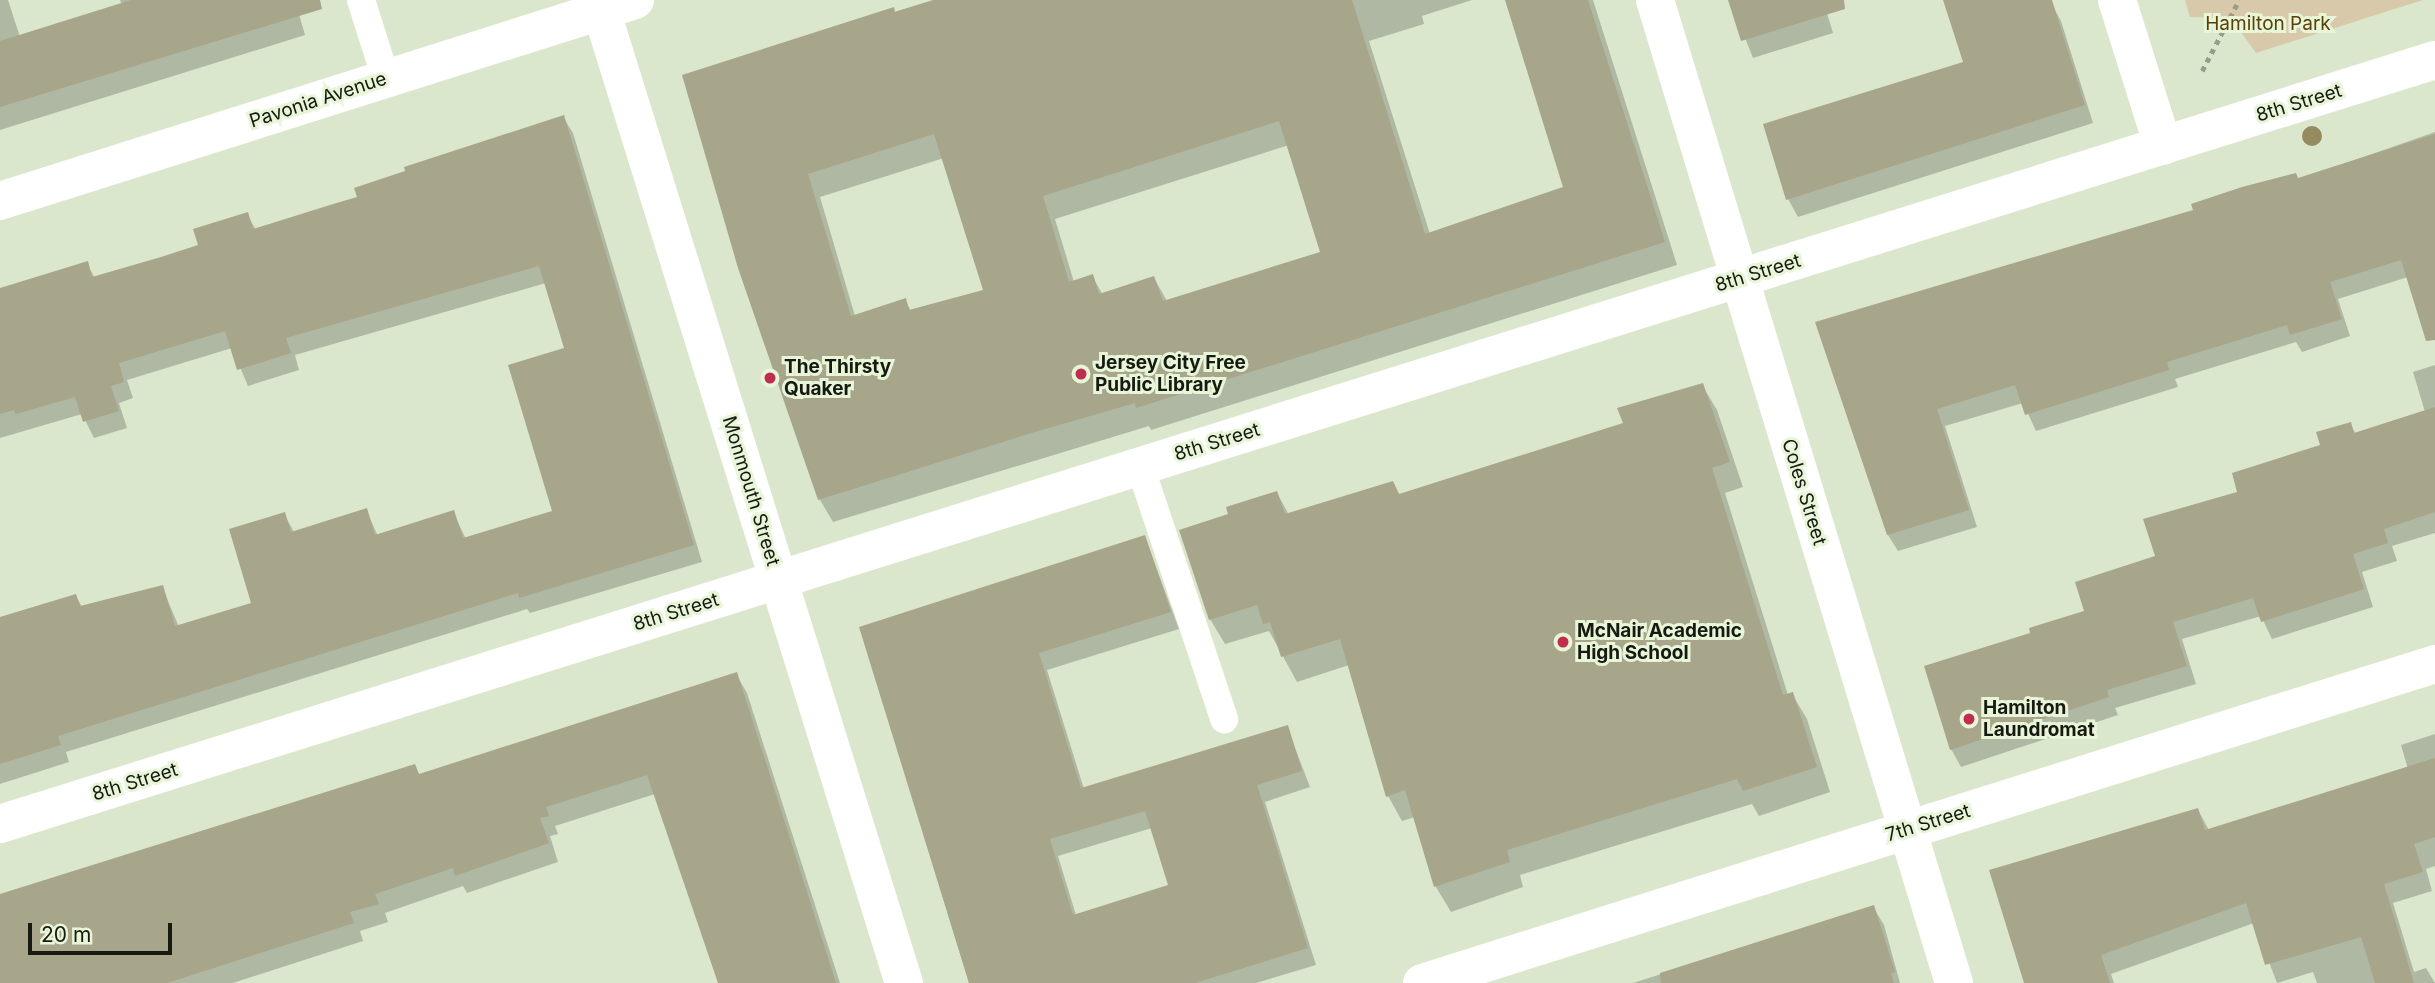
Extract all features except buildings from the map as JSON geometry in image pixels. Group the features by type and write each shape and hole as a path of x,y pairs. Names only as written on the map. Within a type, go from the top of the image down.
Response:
{"street":[{"name":"Coles Street","path":"1655,0 1954,983"},
{"path":"2118,0 2163,146"},
{"name":"Pavonia Avenue","path":"0,201 386,79 611,4"},
{"name":"Monmouth Street","path":"611,4 779,580 904,983"},
{"name":"8th Street","path":"0,824 2435,60"},
{"name":"7th Street","path":"1422,983 2435,664"}],"lane":[{"path":"361,0 386,79"},
{"path":"1140,466 1224,719"}],"path":[{"path":"2202,71 2239,0"}],"green space":[{"name":"Hamilton Park","path":"2185,0 2423,0 2256,53 2238,28 2218,18 2190,17"}],"place":[{"name":"Jersey City Free Public Library","path":"1081,374"},
{"name":"The Thirsty Quaker","path":"770,378"},
{"name":"McNair Academic High School","path":"1563,642"},
{"name":"Hamilton Laundromat","path":"1969,719"}]}
